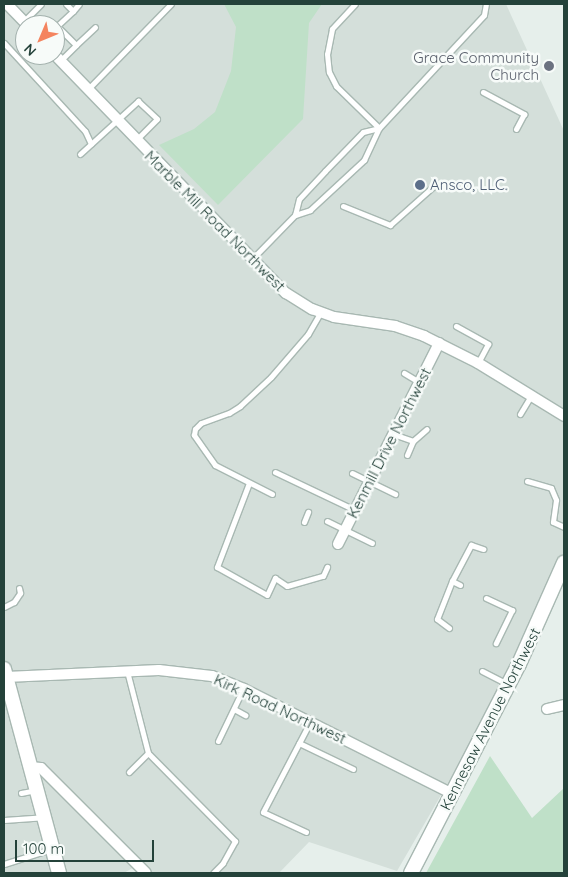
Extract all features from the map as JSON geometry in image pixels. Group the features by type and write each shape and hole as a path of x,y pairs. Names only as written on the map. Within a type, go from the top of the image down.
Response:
{"street":[{"path":"7,4 17,15"},
{"name":"Marble Mill Road Northwest","path":"65,65 135,140 286,293 320,313 409,330 439,343 478,363 564,415"},
{"name":"Kenmill Drive Northwest","path":"338,544 439,343"},
{"name":"Kennesaw Avenue Northwest","path":"411,873 546,610 564,562"},
{"name":"Kirk Road Northwest","path":"4,674 127,671 192,672 244,689 452,794"},
{"path":"4,674 59,873"},
{"path":"547,710 564,706"},
{"path":"30,767 41,768 146,873"}],"lane":[{"path":"32,15 41,4"},
{"path":"66,4 73,11"},
{"path":"65,19 79,4"},
{"path":"87,89 171,4"},
{"path":"355,4 332,29 327,54 330,72 336,86 379,128"},
{"path":"251,259 295,215 310,210 364,160 379,128 484,15 486,4"},
{"path":"65,53 95,28"},
{"path":"65,35 76,45"},
{"path":"4,43 85,131 91,144"},
{"path":"483,92 524,114 516,129"},
{"path":"80,154 118,122 138,101 157,119 135,140"},
{"path":"295,215 299,199 324,171 363,132 379,128"},
{"path":"343,206 390,225 436,184"},
{"path":"272,494 214,465 194,435 195,429 200,423 229,414 258,388 308,334 320,313"},
{"path":"456,326 488,344 478,363"},
{"path":"404,373 419,382"},
{"path":"520,414 532,396"},
{"path":"408,455 413,442 427,429"},
{"path":"393,434 413,442"},
{"path":"275,472 355,510"},
{"path":"352,473 395,494"},
{"path":"527,481 551,488 556,500 553,522 564,526"},
{"path":"249,483 217,567 267,595 275,578 287,586 323,576 327,567"},
{"path":"304,522 308,512"},
{"path":"327,521 372,543"},
{"path":"449,628 437,619 452,581 471,545 483,549"},
{"path":"452,581 460,585"},
{"path":"4,607 14,602 20,593 19,588"},
{"path":"486,598 512,610 496,642"},
{"path":"127,671 148,753 235,841 223,863 213,873"},
{"path":"482,671 509,684"},
{"path":"218,741 244,689"},
{"path":"234,709 245,715"},
{"path":"306,832 263,812 310,722"},
{"path":"299,743 353,769"},
{"path":"129,772 148,753"},
{"path":"21,794 36,790"},
{"path":"4,820 26,821 44,817"},
{"path":"4,864 52,849"}],"shaded area":[{"path":"4,4 506,4 564,131 564,551 477,733 397,871 309,842 279,873 151,873 141,863 124,873 4,873"}],"green space":[{"path":"224,4 322,4 309,23 303,119 218,205 159,145 194,129 215,112 231,71 236,27"},
{"path":"490,756 532,818 564,788 564,873 426,873"}],"place":[{"name":"Grace Community Church","path":"549,66"},
{"name":"Ansco, LLC.","path":"420,185"}]}
